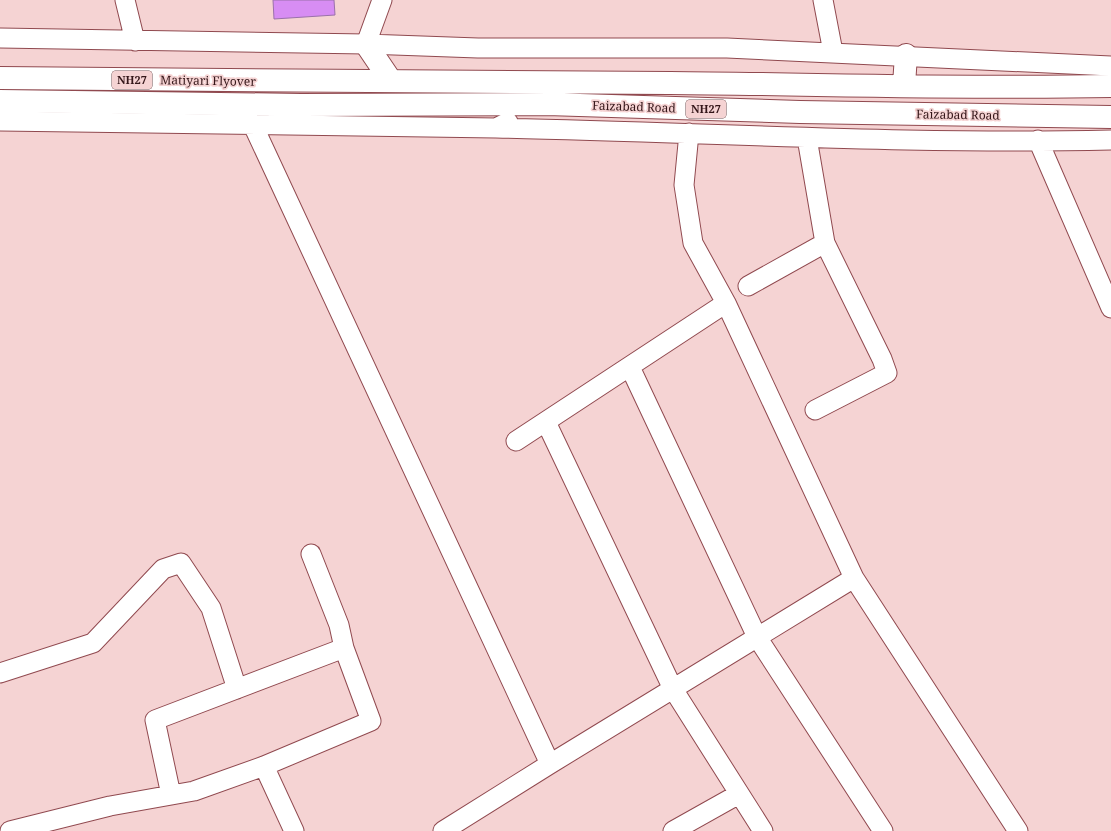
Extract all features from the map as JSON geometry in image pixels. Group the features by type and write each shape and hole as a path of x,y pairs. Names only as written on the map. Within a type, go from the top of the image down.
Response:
{"highway":[{"path":"366,44 392,81"},
{"path":"904,85 906,55"},
{"name":"Matiyari Flyover","path":"0,78 263,82 392,81"},
{"name":"Faizabad Road","path":"392,81 904,85 1006,88 1111,86"},
{"name":"Matiyari Flyover","path":"0,101 256,114 301,105"},
{"name":"Faizabad Road","path":"301,105 547,104 800,112 1111,117"},
{"path":"277,123 301,105"}],"street":[{"path":"125,0 135,41"},
{"path":"366,44 382,0"},
{"path":"823,0 833,52"},
{"path":"0,38 366,44 478,48 727,48 906,55 1111,66"},
{"path":"496,128 547,104"},
{"path":"256,114 550,764"},
{"path":"0,120 256,114 277,123 688,133 807,138 1111,140"},
{"path":"688,133 684,186 693,243 726,303 854,578 1018,831"},
{"path":"807,138 825,243 882,359 887,374 815,410"},
{"path":"1038,140 1111,308"},
{"path":"748,286 825,243"},
{"path":"516,441 726,303"},
{"path":"630,367 757,637 883,831"},
{"path":"546,422 672,689 763,831"},
{"path":"10,831 110,806 194,791 264,766 371,721 344,648 339,625 311,554"},
{"path":"0,673 93,643 163,569 181,562 211,608 237,689"},
{"path":"443,831 854,578"},
{"path":"171,795 156,720 344,648"},
{"path":"264,766 294,831"},
{"path":"673,831 739,794"}],"building":[{"path":"273,0 334,0 335,15 274,19"}]}
